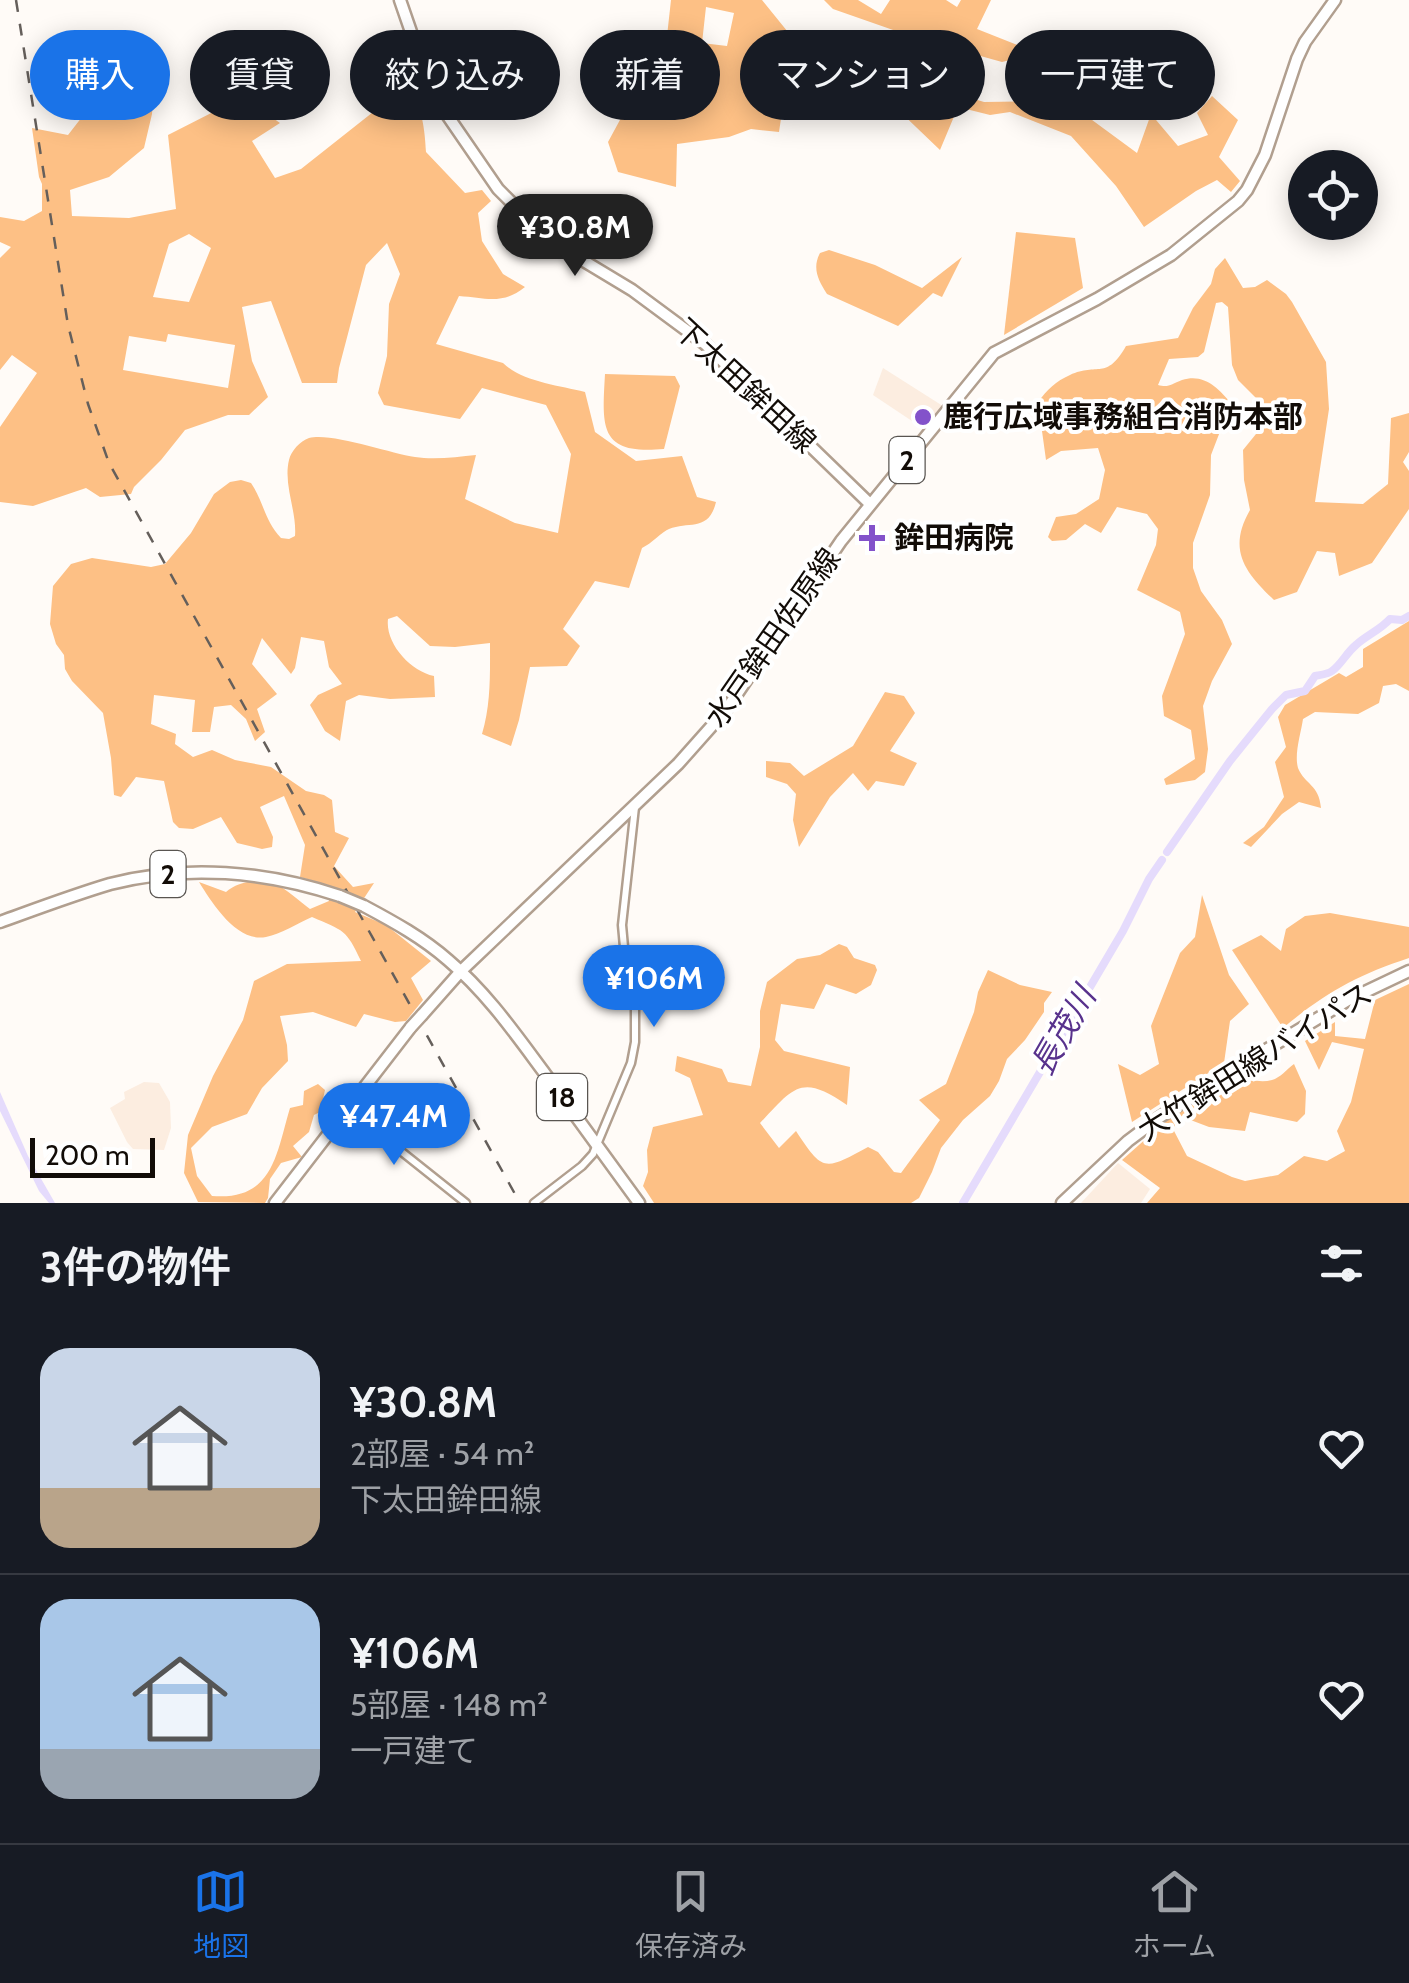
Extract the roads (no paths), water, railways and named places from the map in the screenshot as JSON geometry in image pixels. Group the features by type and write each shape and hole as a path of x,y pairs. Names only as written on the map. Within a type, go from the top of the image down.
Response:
{"main road":[{"name":"下太田鉾田線","path":"400,0 418,56 443,108 498,189 560,246 632,290 705,344 870,504"},
{"name":"水戸鉾田佐原線","path":"274,1203 460,971 684,758 726,710 836,547 994,353 1172,255 1238,201 1265,155 1305,42 1335,0"},
{"name":"2","path":"0,922 109,885 174,873 274,878 364,906 428,944 460,971"},
{"name":"18","path":"460,971 501,1014 639,1203"},
{"name":"大竹鉾田線バイパス","path":"1062,1203 1160,1116 1348,1000 1409,971"}],"street":[{"path":"534,1203 588,1161 631,1063 635,1006 622,925 636,804"},
{"path":"348,1108 466,1203"}],"waterway":[{"name":"長茂川","path":"1167,852 1230,761 1286,695 1305,691 1315,676 1332,671 1353,648 1390,619 1409,616"},
{"name":"長茂川","path":"963,1203 1162,860"}],"railway":[{"path":"16,0 68,325 88,404 109,463 515,1194"}],"place":[{"name":"鹿行広域事務組合消防本部","path":"923,417"},
{"name":"鉾田病院","path":"872,538"}]}
